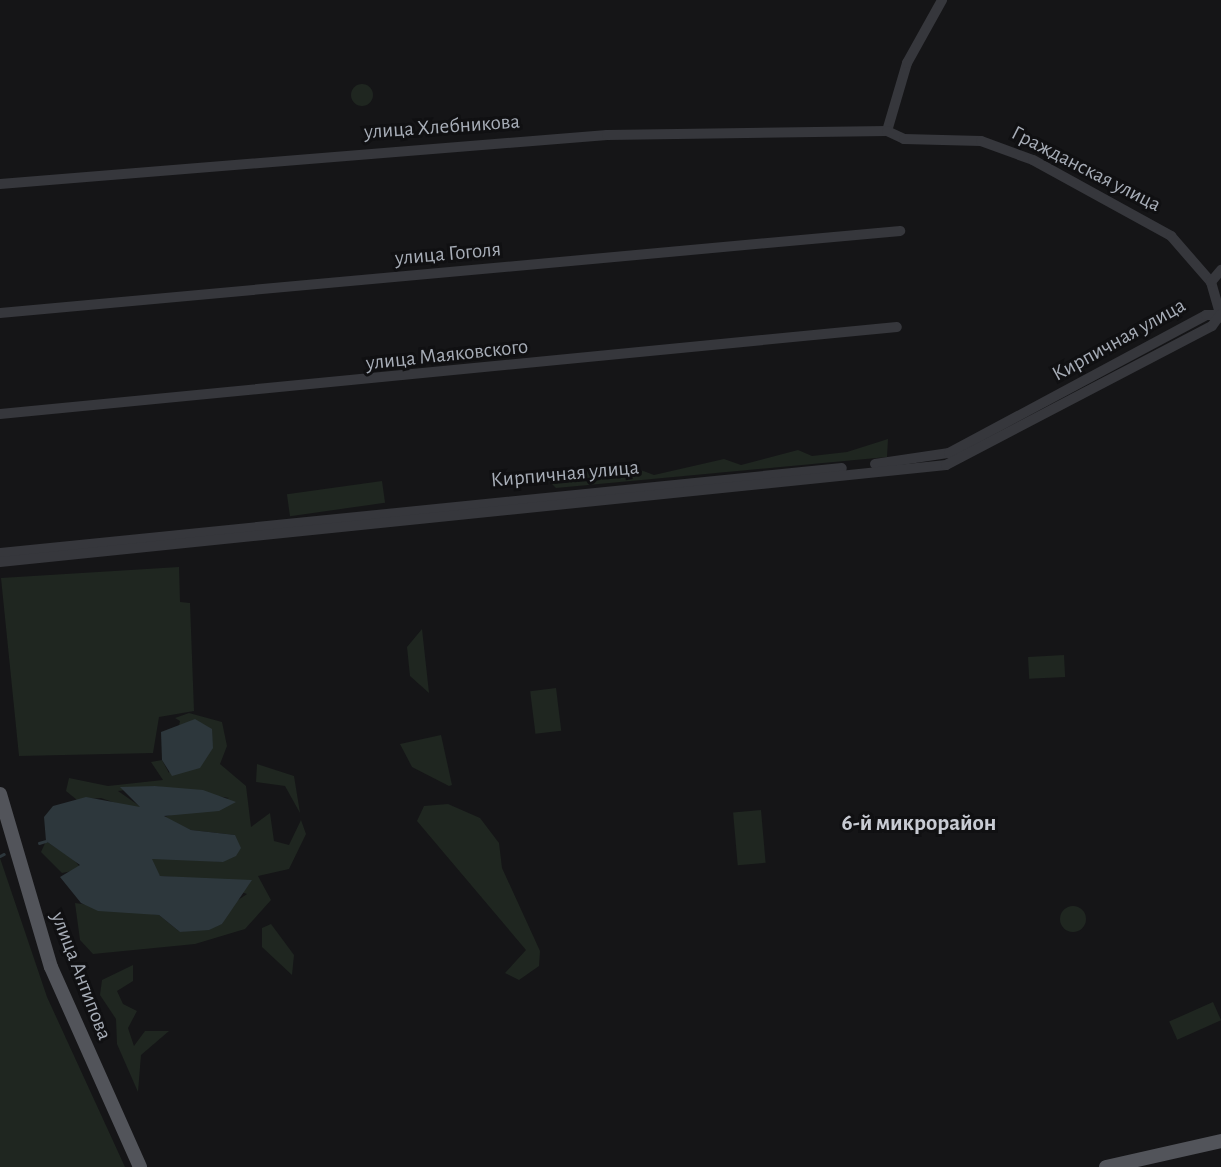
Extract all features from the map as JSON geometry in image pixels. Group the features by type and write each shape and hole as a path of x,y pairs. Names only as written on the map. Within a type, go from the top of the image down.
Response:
{"main road":[{"name":"улица Антипова","path":"0,794 51,967 140,1167"},
{"path":"1106,1167 1221,1141"}],"street":[{"path":"887,131 907,63 942,0"},
{"name":"улица Хлебникова","path":"0,184 607,135 887,131"},
{"name":"Гражданская улица","path":"887,131 904,139 981,141 1012,150 1156,226 1212,284 1221,297"},
{"name":"улица Гоголя","path":"0,313 900,231"},
{"path":"1221,270 1212,284 1221,316"},
{"name":"Кирпичная улица","path":"0,553 943,454 1206,315 1221,316"},
{"name":"Кирпичная улица","path":"0,562 946,465 1212,326 1221,316"},
{"name":"улица Маяковского","path":"0,414 897,327"}],"shaded area":[{"path":"362,84 370,87 373,95 370,103 362,106 354,103 351,95 354,87"},
{"path":"888,439 887,457 556,488 542,474 630,466 654,475 724,459 741,465 798,450 812,456 847,452"},
{"path":"382,481 385,503 290,516 287,494"},
{"path":"179,567 180,602 190,603 194,711 159,717 153,753 19,756 1,578"},
{"path":"422,629 429,693 410,676 407,647"},
{"path":"1064,655 1065,677 1029,679 1028,657"},
{"path":"556,688 561,731 535,734 530,691"},
{"path":"189,713 222,722 227,746 220,764 246,786 251,827 270,813 274,841 289,845 301,820 306,834 289,869 258,876 271,900 245,929 195,944 93,954 80,940 75,903 159,915 180,932 222,924 229,906 247,894 204,879 160,876 153,868 151,858 160,854 223,862 235,835 191,830 164,817 229,798 155,786 118,791 141,807 130,808 101,798 77,800 66,791 69,778 108,786 163,780 151,762 162,760 169,773 180,721 175,718"},
{"path":"195,719 212,729 213,748 200,768 172,776 162,760 161,732"},
{"path":"441,735 452,785 449,786 412,767 400,744"},
{"path":"257,764 294,776 300,813 285,786 256,782"},
{"path":"155,786 203,790 236,802 219,811 164,816 191,830 235,835 241,848 236,856 223,862 152,859 160,876 252,880 222,924 209,930 180,932 159,915 98,911 81,903 60,877 80,865 46,841 44,817 53,806 86,797 140,807 120,787"},
{"path":"448,804 480,818 499,843 502,868 540,951 539,966 519,980 505,973 526,950 417,821 424,806"},
{"path":"761,810 766,863 738,865 733,812"},
{"path":"46,841 73,859 82,869 62,873 41,852"},
{"path":"0,858 47,997 125,1167 0,1167"},
{"path":"1073,906 1082,910 1086,919 1082,928 1073,932 1064,928 1060,919 1064,910"},
{"path":"271,924 294,955 292,975 262,947 262,928"},
{"path":"133,965 133,981 117,991 123,1004 137,1011 128,1028 134,1046 145,1031 169,1031 141,1055 138,1092 117,1044 116,1019 100,995 102,980"},
{"path":"1213,1002 1221,1020 1177,1040 1169,1022"}],"waterway":[{"path":"39,843 46,841"},
{"path":"0,856 4,854"}],"district":[{"name":"6-й микрорайон","path":"919,824"}]}
